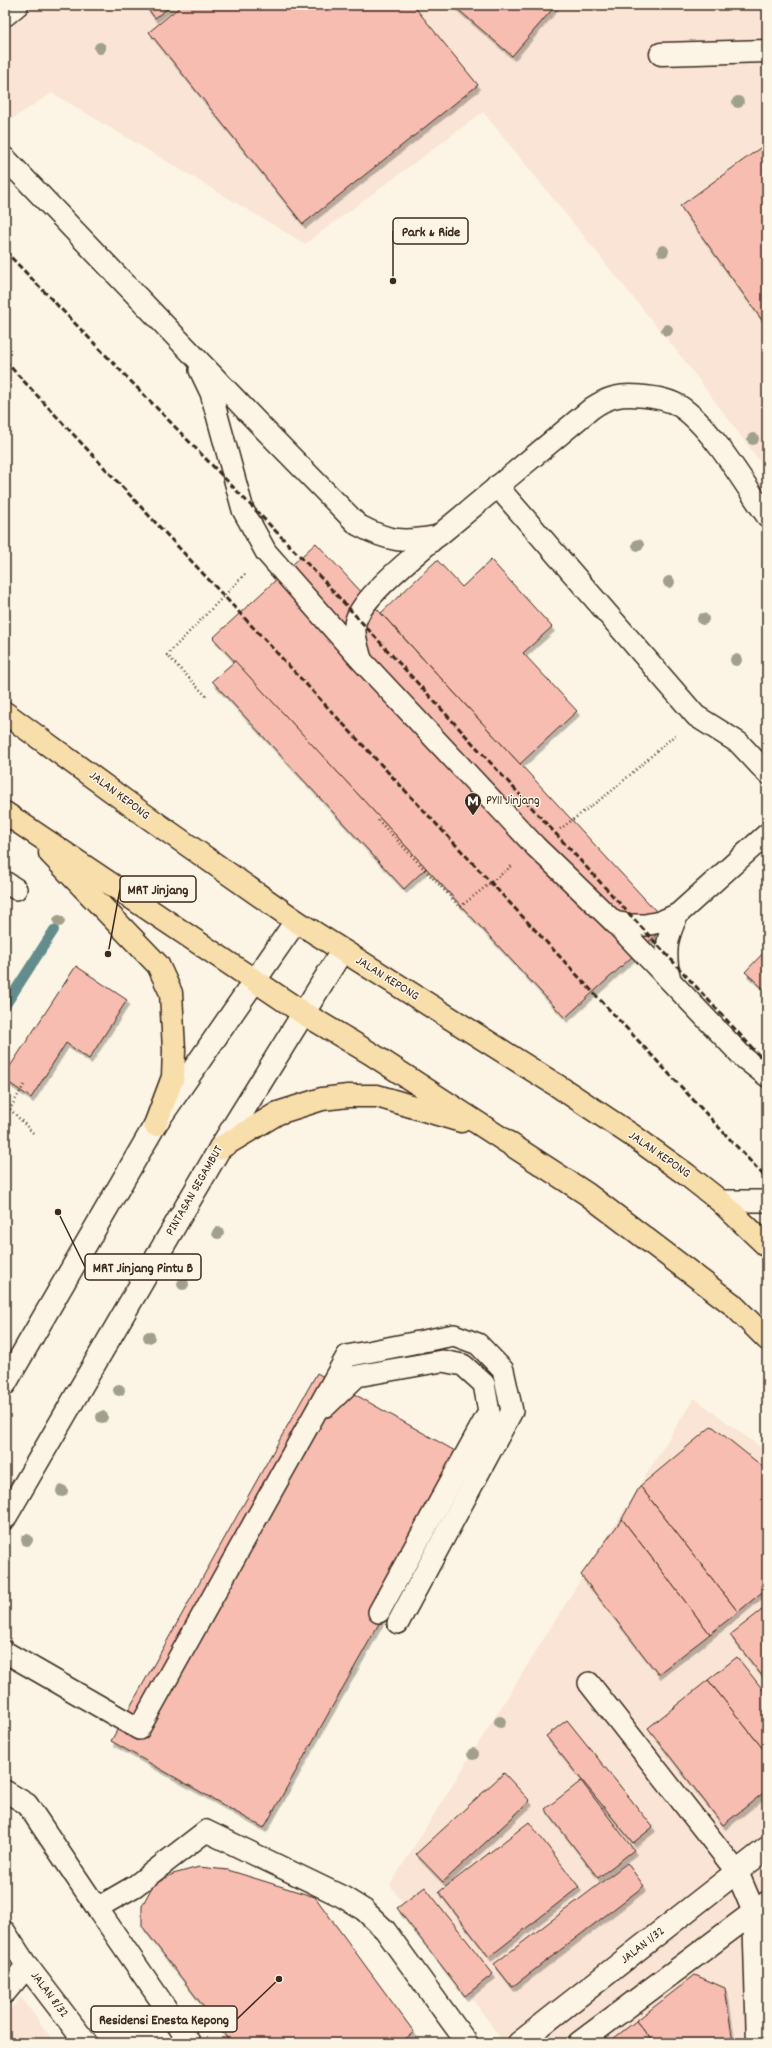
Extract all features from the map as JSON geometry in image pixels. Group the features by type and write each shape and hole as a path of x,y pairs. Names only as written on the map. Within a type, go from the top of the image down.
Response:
{"main road":[{"path":"5,15 17,5"},
{"path":"662,54 767,51"},
{"name":"JALAN KEPONG","path":"5,713 139,811 296,921 561,1088 675,1166 720,1201 767,1246"},
{"path":"10,814 254,981 303,1013 370,1053 587,1194 732,1304 767,1339"},
{"path":"10,814 158,965 169,986 174,1050 173,1077 155,1125"},
{"path":"5,1384 155,1125 296,921"},
{"name":"PINTASAN SEGAMBUT","path":"5,1518 220,1148 342,951"},
{"path":"220,1148 278,1113 322,1099 348,1096 377,1096 486,1129"},
{"name":"JALAN 1/32","path":"518,2043 767,1848"},
{"path":"737,1872 761,1907 761,2034"},
{"path":"579,2043 761,1907"},
{"path":"5,1992 27,1966"},
{"name":"JALAN 8/32","path":"27,1966 86,2043"}],"lane":[{"path":"5,158 358,525 393,540 414,541 438,536"},
{"path":"193,354 211,393 243,510 266,552 362,660 536,847 614,922 744,1058 767,1076"},
{"path":"362,660 356,640 355,621 363,608 380,588 497,486 602,401 621,394 656,397 680,406 702,425 767,516"},
{"path":"497,486 696,716 738,744 767,773"},
{"path":"614,922 631,925 645,925 660,922 678,914 767,834"},
{"path":"670,980 666,962 666,947 670,931 678,914"},
{"path":"720,1201 767,1201"},
{"path":"5,1652 139,1729 347,1356 454,1336 478,1344 503,1370 512,1411 398,1623"},
{"path":"309,1424 357,1376 442,1361 463,1365 484,1384 488,1412 379,1612"},
{"path":"590,1683 737,1872"},
{"path":"5,1791 27,1804 190,2043"},
{"path":"97,1908 135,1886 206,1832 344,1897 364,1910 386,1930 467,2043"},
{"path":"5,1932 27,1966"}],"path":[{"path":"206,696 167,656 266,552"},
{"path":"378,820 460,907 536,847 613,790 696,716"},
{"path":"24,1085 10,1109 34,1134"}],"shaded area":[{"path":"5,5 767,5 767,471 684,360 483,112 305,244 52,93 12,119 5,112"},
{"path":"694,1398 767,1452 767,2043 504,2043 390,1885"},
{"path":"21,1997 55,2043 5,2043 5,2016"}],"building":[{"path":"145,5 172,5 155,18"},
{"path":"182,5 413,5 478,85 303,224 149,32"},
{"path":"453,5 556,5 512,56"},
{"path":"767,143 767,327 680,206"},
{"name":"PY11 Jinjang","path":"316,543 668,924 565,1018 213,638"},
{"path":"437,560 462,587 491,560 552,627 523,653 577,711 520,764 381,613"},
{"path":"235,661 426,868 404,889 212,681"},
{"path":"767,949 767,992 745,972"},
{"path":"76,966 127,1000 89,1059 66,1043 31,1098 5,1080 5,1074"},
{"path":"317,1373 471,1460 264,1828 111,1741"},
{"path":"712,1426 762,1466 767,1474 767,1588 738,1612 640,1486"},
{"path":"640,1486 738,1612 710,1634 622,1519"},
{"path":"622,1519 710,1634 658,1674 581,1575"},
{"path":"767,1606 767,1682 730,1635"},
{"path":"737,1657 767,1695 767,1754 708,1680"},
{"path":"708,1680 767,1754 767,1790 723,1825 648,1728"},
{"path":"567,1720 653,1827 633,1843 546,1736"},
{"path":"504,1773 530,1801 443,1882 416,1854"},
{"path":"581,1781 634,1850 598,1878 545,1809"},
{"path":"529,1822 579,1887 489,1957 439,1892"},
{"path":"627,1863 644,1886 512,1987 494,1964"},
{"path":"199,1867 228,1870 315,1897 414,2032 400,2043 231,2043 142,1926 142,1906 153,1885 173,1874"},
{"path":"425,1887 493,1974 465,1996 397,1908"},
{"path":"695,1975 725,1988 733,2043 654,2043 636,2021"},
{"path":"636,2021 654,2043 609,2042"}],"waterway":[{"path":"5,1006 54,930"}],"railway":[{"path":"5,251 322,579 767,1064"},
{"path":"5,361 767,1179"}],"place":[{"name":"Park & Ride","path":"393,281"},
{"name":"PY11 Jinjang","path":"473,816"},
{"name":"MRT Jinjang","path":"108,954"},
{"name":"MRT Jinjang Pintu B","path":"58,1212"},
{"name":"Residensi Enesta Kepong","path":"279,1979"}]}
